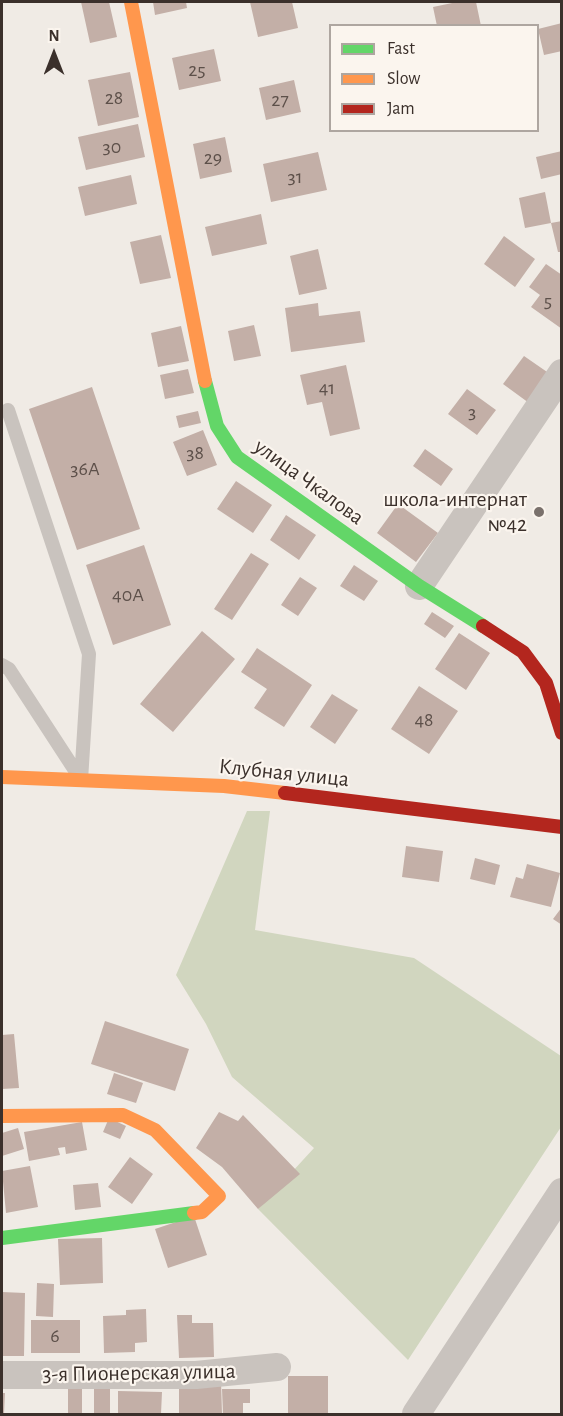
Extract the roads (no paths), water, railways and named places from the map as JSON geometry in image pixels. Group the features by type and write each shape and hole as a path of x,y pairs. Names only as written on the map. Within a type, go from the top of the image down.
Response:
{"street":[{"name":"улица Чкалова","path":"130,2 206,383 217,426 237,458 419,586 523,652 546,683 561,733"},
{"path":"419,586 561,373"},
{"name":"Клубная улица","path":"2,777 224,786 561,827"},
{"path":"2,1116 123,1115 154,1130 219,1196 202,1212 2,1239"},
{"path":"416,1414 561,1192"},
{"name":"3-я Пионерская улица","path":"2,1375 196,1375 277,1367"}],"lane":[{"path":"8,410 88,654 81,780"},
{"path":"2,665 9,669 81,780"}],"place":[{"name":"школа-интернат №42","path":"539,512"}]}
